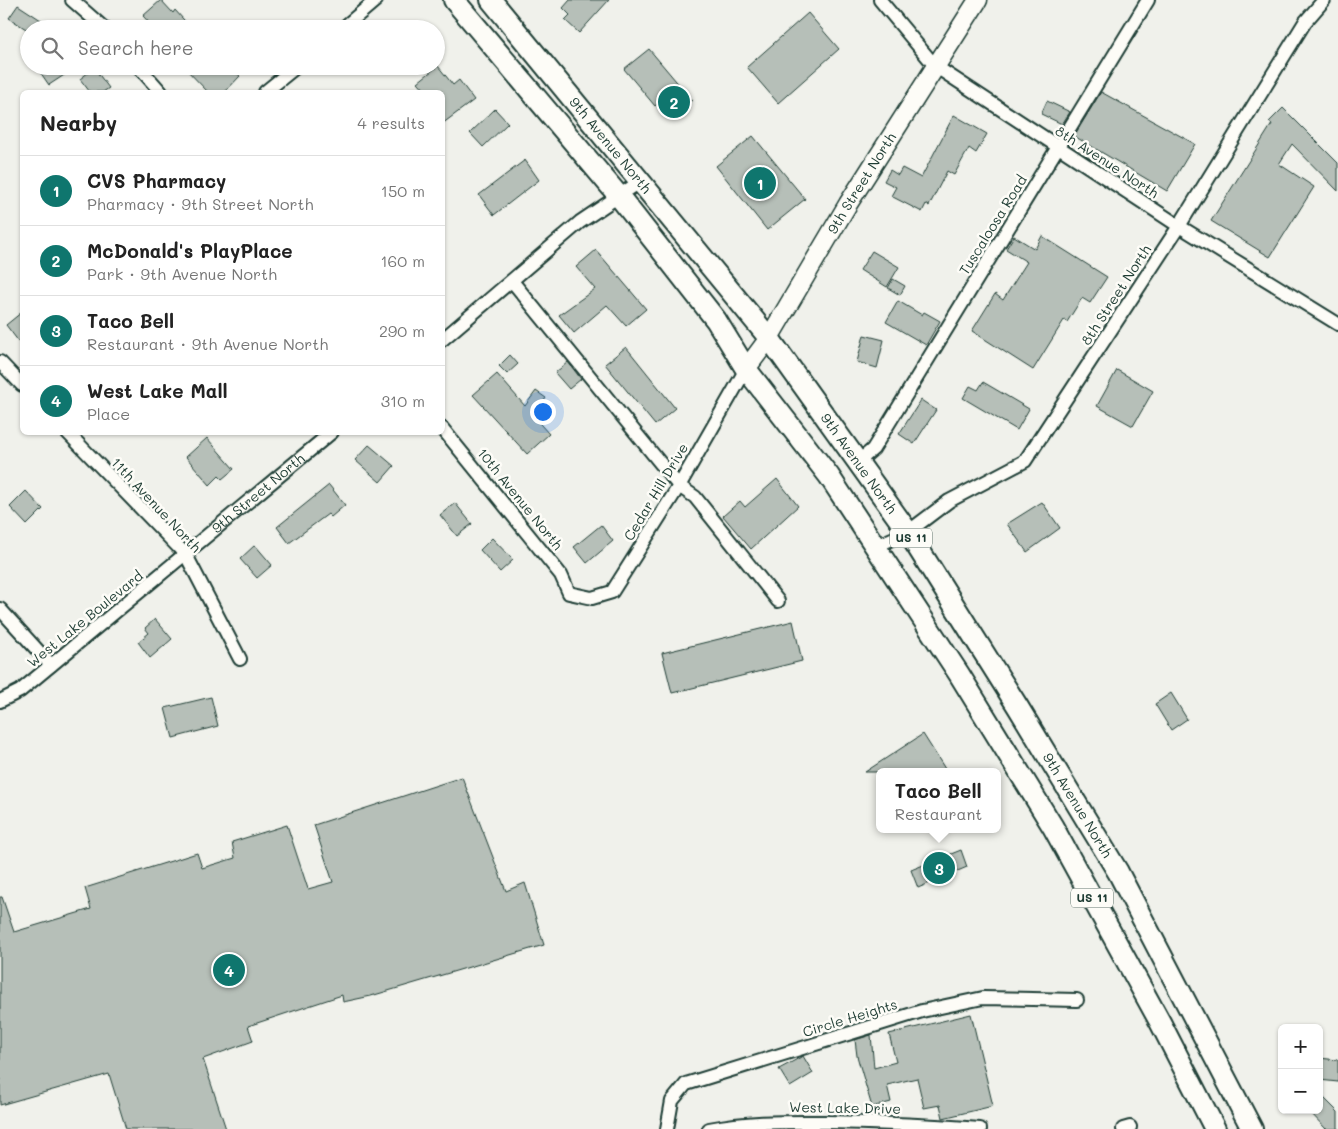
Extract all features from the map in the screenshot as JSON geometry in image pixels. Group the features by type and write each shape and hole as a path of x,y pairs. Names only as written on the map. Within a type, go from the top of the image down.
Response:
{"main road":[{"name":"9th Avenue North","path":"454,0 618,195 716,320 746,369 804,441 876,546 959,674 1053,827 1160,1022 1215,1129"},
{"name":"9th Avenue North","path":"490,0 769,338 908,532 1013,698 1118,872 1252,1129"}],"street":[{"path":"72,0 95,20"},
{"path":"353,20 376,0"},
{"name":"8th Avenue North","path":"880,0 935,66 1179,226 1338,324"},
{"name":"9th Street North","path":"746,369 769,338 848,204 978,0"},
{"name":"Tuscaloosa Road","path":"858,462 873,449 1148,0"},
{"name":"8th Street North","path":"876,546 908,532 949,501 1025,461 1179,226 1305,22 1324,0"},
{"path":"146,75 159,90"},
{"path":"267,90 286,75"},
{"path":"445,337 580,222 641,181"},
{"path":"512,281 679,486 695,497 778,601"},
{"path":"0,362 20,383"},
{"name":"Cedar Hill Drive","path":"569,592 592,598 612,592 679,486 746,369"},
{"name":"10th Avenue North","path":"445,432 561,575 569,592"},
{"name":"11th Avenue North","path":"70,435 186,556 240,659"},
{"name":"9th Street North","path":"186,556 328,435"},
{"name":"West Lake Boulevard","path":"0,701 20,692 186,556"},
{"path":"3,613 51,665"},
{"name":"Circle Heights","path":"667,1129 672,1101 686,1084 922,1011 983,998 1077,1000"},
{"name":"West Lake Drive","path":"709,1129 745,1122 789,1126 906,1123 980,1129"}],"building":[{"path":"161,0 173,13 175,10 184,20 147,20 143,16"},
{"path":"570,0 609,0 579,33 565,20 570,15 563,8"},
{"path":"18,5 41,20 20,20 20,25 9,18"},
{"path":"808,13 839,49 778,103 747,67"},
{"path":"649,49 692,100 674,115 661,101 655,106 624,69"},
{"path":"42,75 64,75 49,85"},
{"path":"85,75 99,75 109,88 106,90 88,90 80,79"},
{"path":"192,75 240,76 227,90 206,90"},
{"path":"427,75 445,75 453,85 459,80 474,100 445,122 445,90 425,90 418,82"},
{"path":"1101,92 1195,144 1167,191 1074,136"},
{"path":"1047,101 1070,112 1062,124 1041,114"},
{"path":"1283,108 1338,163 1338,191 1292,144 1279,164 1314,187 1270,257 1211,221 1272,124 1269,122"},
{"path":"495,109 508,123 483,147 470,133"},
{"path":"954,115 987,134 976,153 969,148 954,175 947,171 929,206 926,204 922,212 891,196 896,187 884,181 890,170 898,175 902,168 921,178"},
{"path":"753,136 805,199 767,230 716,166"},
{"path":"525,160 539,180 494,215 479,195"},
{"path":"1014,236 1035,249 1042,236 1107,277 1090,303 1082,298 1067,322 1064,320 1033,370 972,331 995,294 1003,300 1027,262 1006,249"},
{"path":"596,250 646,309 626,326 607,305 574,333 559,315 595,289 576,267"},
{"path":"872,251 899,267 887,287 860,270"},
{"path":"893,279 905,286 900,295 888,288"},
{"path":"898,301 922,315 924,312 940,321 926,345 886,322"},
{"path":"20,314 20,343 6,325"},
{"path":"864,335 884,340 877,368 857,362"},
{"path":"626,347 675,408 655,425 605,364"},
{"path":"510,355 518,364 507,374 499,366"},
{"path":"568,362 581,379 569,389 555,373"},
{"path":"1117,370 1153,391 1133,426 1097,406"},
{"path":"497,374 525,406 536,391 546,398 533,416 549,434 527,454 473,395"},
{"path":"983,382 1029,409 1017,430 963,398 970,386 978,390"},
{"path":"921,400 936,410 914,444 899,434"},
{"path":"207,438 234,469 222,479 219,476 210,485 186,457"},
{"path":"369,445 394,466 380,482 355,460"},
{"path":"777,479 798,506 751,549 723,516 740,501 745,507"},
{"path":"329,485 345,505 331,517 328,514 289,543 277,527"},
{"path":"26,491 43,509 27,525 10,507"},
{"path":"1042,502 1060,528 1027,552 1007,524"},
{"path":"455,503 472,524 457,536 440,515"},
{"path":"601,525 613,541 587,563 574,547"},
{"path":"492,538 513,560 500,572 480,550"},
{"path":"255,545 272,565 257,578 240,559"},
{"path":"155,619 172,639 150,658 138,642 149,633 145,628"},
{"path":"793,621 802,661 672,693 662,653"},
{"path":"1171,693 1187,719 1171,730 1155,704"},
{"path":"211,697 218,726 173,738 165,708"},
{"path":"923,734 944,768 876,768 876,772 865,772"},
{"path":"462,777 506,891 525,883 544,945 371,996 343,1002 342,995 248,1026 253,1041 203,1059 226,1129 126,1129 109,1074 0,1105 0,897 2,897 14,932 91,909 85,888 197,853 202,868 235,858 232,842 287,825 308,889 333,882 314,825"},
{"path":"961,850 967,867 918,888 911,870"},
{"path":"971,1014 993,1106 943,1118 940,1105 924,1108 917,1078 887,1085 891,1102 872,1107 857,1056 855,1040 871,1035 874,1068 896,1062 889,1034"},
{"path":"803,1056 813,1073 790,1087 779,1069"},
{"path":"1323,1058 1338,1060 1338,1082 1323,1080"},
{"path":"1323,1097 1338,1112 1338,1129 1326,1129 1312,1114 1323,1114"}],"place":[{"name":"McDonald's PlayPlace","path":"674,102"},
{"name":"CVS Pharmacy","path":"760,183"},
{"name":"Taco Bell","path":"939,868"},
{"name":"West Lake Mall","path":"229,970"}]}
